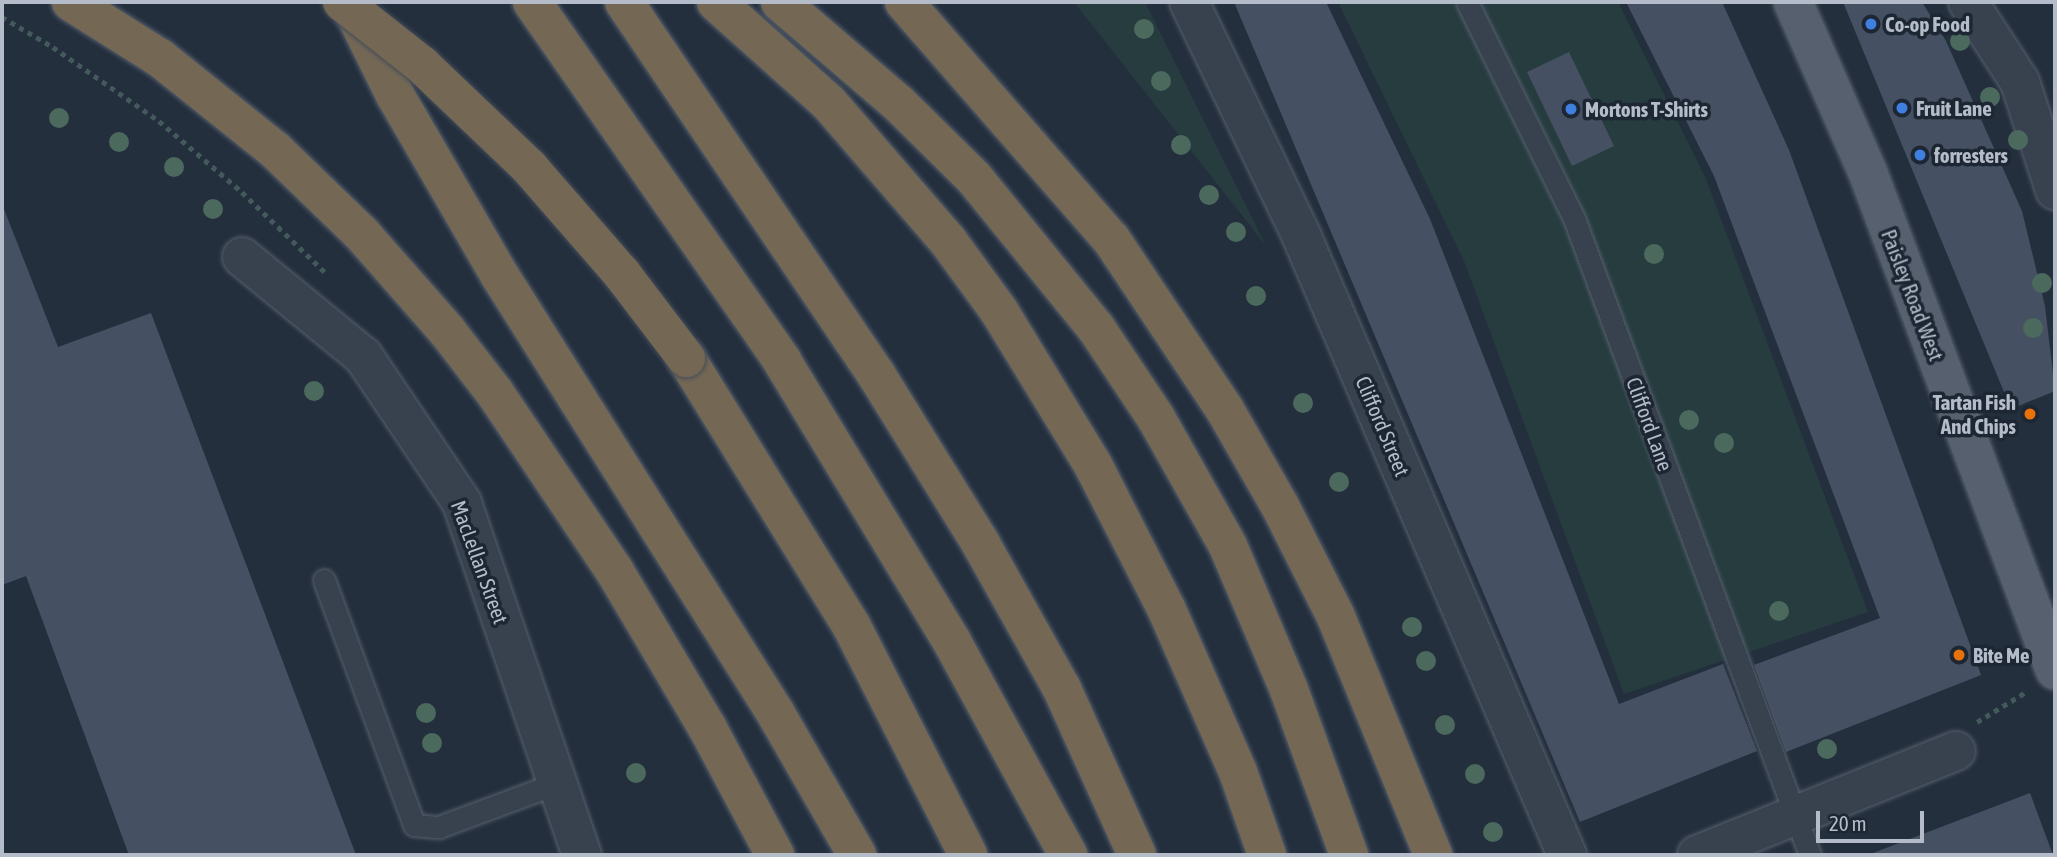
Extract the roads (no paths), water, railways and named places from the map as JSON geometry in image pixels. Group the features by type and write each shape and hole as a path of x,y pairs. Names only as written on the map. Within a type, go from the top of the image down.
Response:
{"highway":[{"path":"71,2 160,58 275,150 361,233 495,393 614,570 701,715 775,855"},
{"path":"342,2 422,65 529,167 614,263 686,358 851,625 968,855"},
{"path":"349,2 395,95 500,275 776,713 857,855"},
{"path":"532,2 782,361 951,640 1068,855"},
{"path":"624,2 877,376 981,544 1062,690 1137,855"},
{"path":"716,2 828,102 892,172 999,310 1093,465 1166,608 1237,772 1266,855"},
{"path":"780,2 898,103 974,178 1032,245 1111,350 1156,418 1228,546 1289,690 1349,855"},
{"path":"904,2 1052,166 1111,239 1217,398 1280,506 1336,617 1433,855"}],"main road":[{"name":"Paisley Road West","path":"1793,2 1868,173 2044,680"}],"street":[{"name":"Clifford Street","path":"1189,2 1301,235 1567,855"},
{"path":"1968,2 2020,82 2055,190"},
{"name":"MacLellan Street","path":"242,257 363,356 462,503 582,855"},
{"path":"1698,855 1956,751"}],"lane":[{"name":"Clifford Lane","path":"1467,2 1575,221 1810,855"},
{"path":"324,580 414,825 439,827 557,783"}],"place":[{"name":"Co-op Food","path":"1871,24"},
{"name":"Fruit Lane","path":"1902,108"},
{"name":"Mortons T-Shirts","path":"1571,109"},
{"name":"forresters","path":"1920,155"},
{"name":"Tartan Fish And Chips","path":"2030,414"},
{"name":"Bite Me","path":"1959,655"}]}
